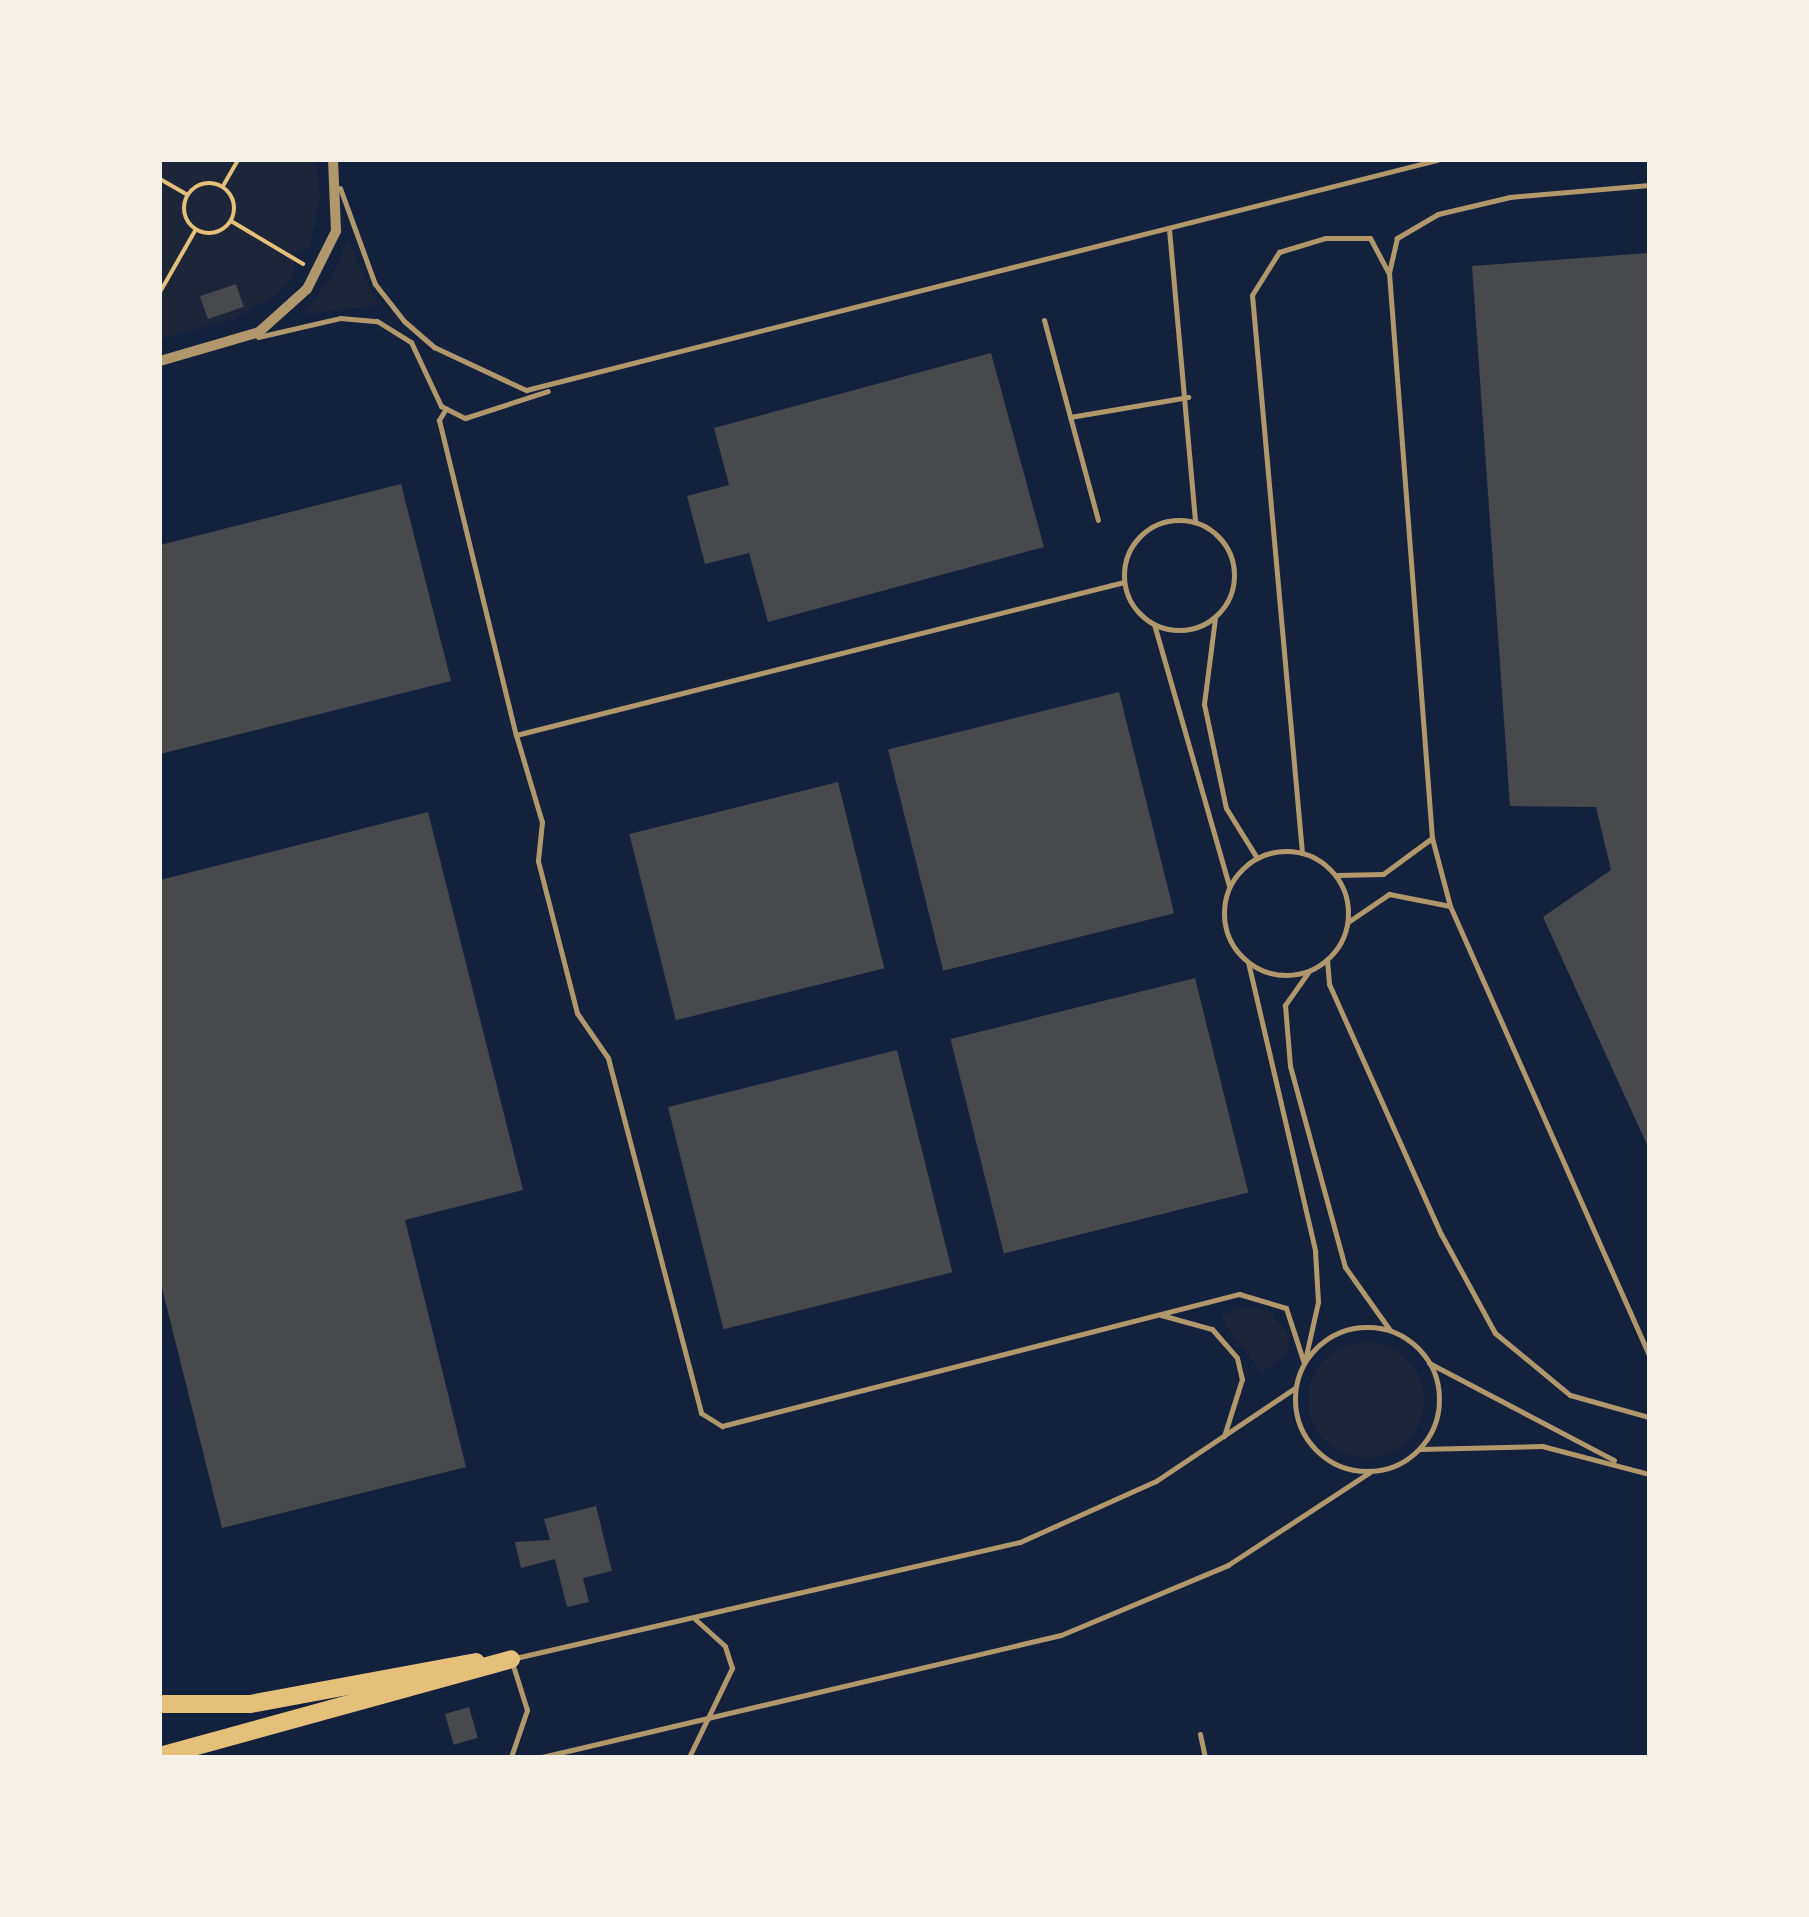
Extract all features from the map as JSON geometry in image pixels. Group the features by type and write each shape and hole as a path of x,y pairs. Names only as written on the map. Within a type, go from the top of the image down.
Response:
{"highway":[{"path":"160,1704 250,1704 511,1659"},
{"path":"160,1756 511,1659"}],"street":[{"path":"160,361 241,340 272,324 313,280 336,231 340,188 332,160"}],"lane":[{"path":"445,410 488,416 556,388 1437,160"},
{"path":"1649,185 1510,196 1438,214 1397,238 1389,273 1432,838 1450,906 1649,1356"},
{"path":"340,188 375,284 417,334 503,385 556,388"},
{"path":"1169,229 1188,397 1195,522 1234,564 1215,617 1204,704 1226,808 1257,858"},
{"path":"1302,853 1252,295 1279,252 1325,238 1370,238 1389,273"},
{"path":"241,340 340,318 377,321 422,356 445,410"},
{"path":"1044,320 1098,520"},
{"path":"1070,418 1188,397"},
{"path":"445,410 439,420 516,736 577,1013 608,1058 701,1413 722,1426 1226,1295 1274,1298 1294,1322 1304,1363"},
{"path":"1124,582 1136,541 1163,523 1195,522"},
{"path":"516,736 1124,582"},
{"path":"1124,582 1154,624 1229,887 1226,928 1248,962 1315,1251 1318,1302 1295,1388 1312,1448 1370,1472"},
{"path":"1154,624 1186,630 1215,617"},
{"path":"1229,887 1257,858 1302,853 1336,875 1383,874 1432,838"},
{"path":"1336,875 1348,922"},
{"path":"1450,906 1388,894 1348,922 1327,960 1309,970 1285,1004 1290,1066 1345,1267 1393,1332 1430,1363 1621,1464 1649,1474"},
{"path":"1327,960 1330,984 1441,1234 1496,1333 1570,1395 1649,1417"},
{"path":"1248,962 1267,972 1309,970"},
{"path":"1158,1314 1212,1329 1237,1358 1242,1379 1224,1436"},
{"path":"1304,1363 1343,1332 1393,1332"},
{"path":"1420,1449 1439,1408 1430,1363"},
{"path":"511,1757 526,1710 511,1659 1020,1542 1130,1495 1295,1388"},
{"path":"542,1757 1062,1635 1228,1565 1370,1472 1420,1449 1503,1442 1621,1464"},
{"path":"689,1757 709,1719 731,1661 695,1619"},
{"path":"1200,1734 1205,1757"}],"path":[{"path":"160,179 188,196 222,187 238,160"},
{"path":"222,187 231,221 303,264"},
{"path":"188,196 184,211 196,229 212,233 231,221"},
{"path":"160,292 196,229"}],"shaded area":[{"path":"160,160 316,160 320,198 309,249 294,253 294,275 278,293 232,320 160,339"},
{"path":"348,240 378,305 304,314 332,276"},
{"path":"1244,1306 1269,1311 1290,1337 1288,1352 1262,1373 1220,1317"},
{"path":"1366,1342 1388,1347 1407,1359 1419,1378 1424,1400 1419,1422 1407,1441 1388,1453 1366,1458 1344,1453 1325,1441 1313,1422 1308,1400 1313,1378 1325,1359 1344,1347"}],"building":[{"path":"1649,253 1649,1149 1543,917 1611,870 1596,807 1510,806 1472,266"},
{"path":"236,284 244,307 208,319 200,296"},
{"path":"991,353 1044,547 768,622 749,553 705,564 687,496 729,485 714,428"},
{"path":"401,484 451,681 160,754 160,545"},
{"path":"1119,692 1174,913 943,971 888,750"},
{"path":"838,782 884,968 676,1020 629,834"},
{"path":"428,812 523,1190 405,1220 466,1467 222,1528 160,1280 160,880"},
{"path":"1195,978 1248,1192 1004,1253 950,1039"},
{"path":"897,1050 952,1272 723,1329 668,1107"},
{"path":"596,1506 612,1571 583,1578 589,1602 567,1607 555,1559 521,1568 515,1542 550,1540 544,1519"},
{"path":"469,1707 478,1738 454,1745 445,1714"}]}
